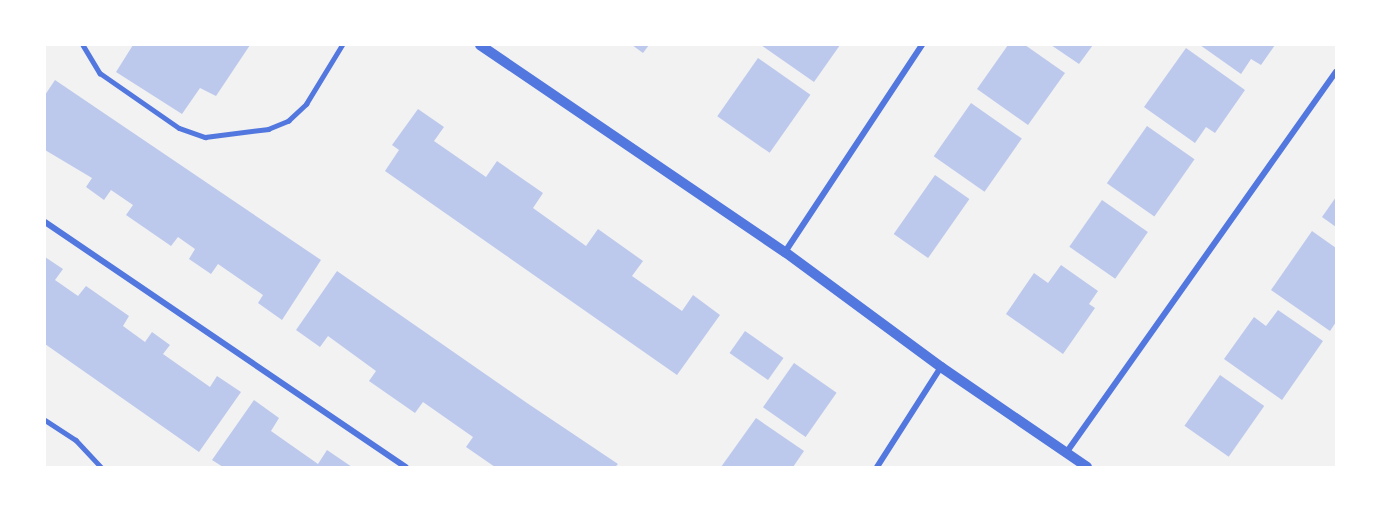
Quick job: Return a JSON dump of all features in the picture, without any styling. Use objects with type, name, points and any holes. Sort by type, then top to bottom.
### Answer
[{"type":"street","points":[[785,252],[922,45]]},
{"type":"street","points":[[488,47],[785,252],[941,367],[1087,467]]},
{"type":"street","points":[[1066,453],[1336,72]]},
{"type":"street","points":[[45,222],[406,467]]},
{"type":"street","points":[[877,467],[941,367]]},
{"type":"lane","points":[[82,45],[100,73],[179,128],[205,137],[268,129],[288,121],[306,104],[342,45]]},
{"type":"lane","points":[[45,420],[76,440],[101,467]]},
{"type":"building","points":[[133,45],[250,45],[216,96],[200,88],[182,114],[116,72]]},
{"type":"building","points":[[632,45],[649,45],[643,53]]},
{"type":"building","points":[[761,45],[840,45],[814,82]]},
{"type":"building","points":[[1008,45],[1025,45],[1065,73],[1028,125],[977,89]]},
{"type":"building","points":[[1051,45],[1093,45],[1079,64]]},
{"type":"building","points":[[1200,45],[1275,45],[1261,65],[1251,59],[1241,74]]},
{"type":"building","points":[[1186,48],[1245,90],[1215,133],[1206,127],[1195,143],[1144,107]]},
{"type":"building","points":[[758,58],[810,95],[770,153],[717,116]]},
{"type":"building","points":[[55,80],[321,260],[282,320],[258,303],[263,295],[218,264],[211,274],[189,259],[195,249],[178,237],[171,246],[126,215],[133,205],[111,190],[104,200],[86,187],[92,178],[45,150],[45,95]]},
{"type":"building","points":[[971,103],[1022,139],[985,192],[934,156]]},
{"type":"building","points":[[418,109],[444,127],[434,141],[486,177],[497,161],[543,193],[533,208],[586,246],[598,229],[643,261],[632,276],[682,311],[693,295],[720,315],[677,375],[385,171],[399,150],[392,145]]},
{"type":"building","points":[[1147,126],[1195,159],[1154,217],[1107,183]]},
{"type":"building","points":[[935,175],[969,199],[928,258],[894,234]]},
{"type":"building","points":[[1336,197],[1336,227],[1322,217]]},
{"type":"building","points":[[1102,200],[1148,232],[1115,279],[1069,247]]},
{"type":"building","points":[[1312,231],[1336,248],[1336,322],[1330,331],[1271,290]]},
{"type":"building","points":[[45,257],[63,269],[55,280],[78,296],[86,286],[129,316],[123,326],[145,342],[152,332],[170,345],[163,354],[210,387],[217,376],[241,392],[199,452],[45,344]]},
{"type":"building","points":[[1061,265],[1098,291],[1089,304],[1095,308],[1063,354],[1006,314],[1034,273],[1048,283]]},
{"type":"building","points":[[337,271],[618,464],[615,467],[495,467],[466,447],[473,437],[423,402],[415,413],[369,381],[376,371],[328,336],[320,347],[296,330]]},
{"type":"building","points":[[1278,310],[1323,341],[1282,400],[1224,359],[1254,317],[1266,326]]},
{"type":"building","points":[[745,331],[784,358],[768,380],[730,353]]},
{"type":"building","points":[[794,363],[837,393],[806,437],[763,407]]},
{"type":"building","points":[[1220,375],[1264,406],[1229,457],[1184,426]]},
{"type":"building","points":[[254,400],[279,418],[271,431],[318,464],[327,450],[352,467],[223,467],[212,460]]},
{"type":"building","points":[[756,418],[804,451],[793,467],[721,467]]}]
